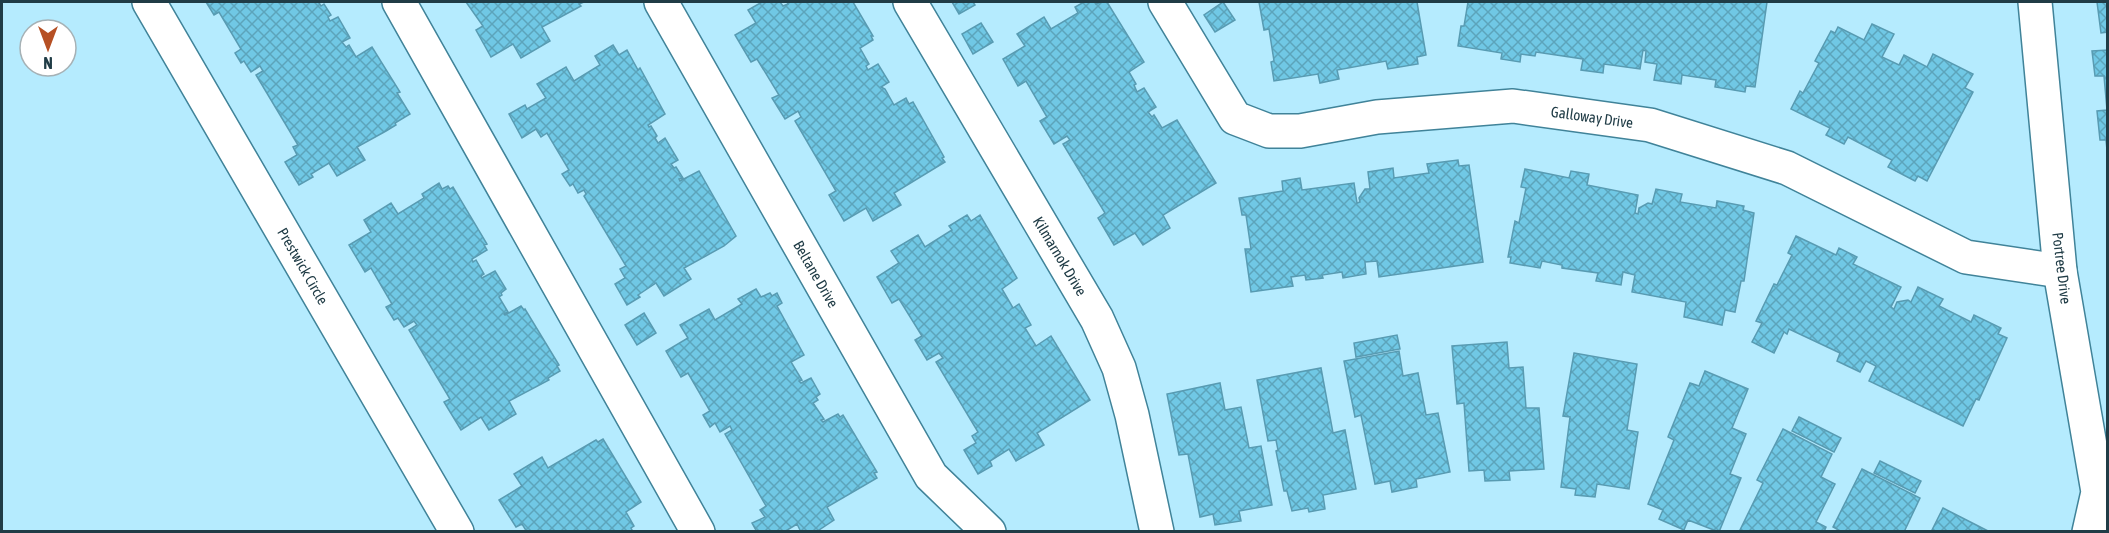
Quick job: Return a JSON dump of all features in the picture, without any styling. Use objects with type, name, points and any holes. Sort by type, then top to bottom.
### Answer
[{"type":"street","name":"Prestwick Circle","points":[[149,2],[457,531]]},
{"type":"street","points":[[399,2],[698,531]]},
{"type":"street","name":"Beltane Drive","points":[[661,2],[931,476],[989,531]]},
{"type":"street","name":"Kilmarnok Drive","points":[[910,2],[1097,319],[1119,368],[1157,531]]},
{"type":"street","name":"Galloway Drive","points":[[1165,2],[1235,118],[1269,131],[1300,131],[1377,117],[1513,106],[1650,124],[1787,168],[1966,257],[2060,271]]},
{"type":"street","name":"Portree Drive","points":[[2035,2],[2060,271],[2103,491],[2088,531]]},
{"type":"building","points":[[206,2],[321,2],[319,3],[321,6],[324,4],[331,15],[328,17],[330,21],[338,17],[350,38],[342,42],[346,47],[349,45],[356,57],[372,47],[400,92],[397,93],[410,114],[395,123],[396,125],[357,147],[365,160],[337,176],[329,163],[311,174],[313,177],[299,185],[285,162],[297,155],[293,147],[298,145],[256,75],[263,71],[260,66],[251,72],[244,61],[241,63],[235,53],[241,49],[219,12],[214,15]]},
{"type":"building","points":[[466,2],[584,2],[579,4],[581,6],[542,27],[550,41],[521,58],[513,44],[491,57],[476,30],[483,26]]},
{"type":"building","points":[[762,2],[780,2],[783,6],[788,4],[787,2],[853,2],[873,36],[871,36],[873,40],[860,48],[869,64],[866,66],[868,70],[878,64],[889,82],[881,87],[885,89],[894,105],[906,98],[909,104],[913,102],[944,157],[942,158],[945,162],[894,193],[901,205],[873,221],[866,208],[844,221],[829,195],[836,191],[795,121],[801,117],[798,111],[785,119],[772,98],[779,95],[757,59],[751,62],[735,35],[756,23],[748,10]]},
{"type":"building","points":[[952,2],[973,2],[975,5],[959,14]]},
{"type":"building","points":[[1084,2],[1095,2],[1096,4],[1107,2],[1144,62],[1129,72],[1136,84],[1134,85],[1137,92],[1144,88],[1156,107],[1148,112],[1152,117],[1154,115],[1162,128],[1177,120],[1216,183],[1163,215],[1170,228],[1143,245],[1135,233],[1114,245],[1098,218],[1105,213],[1063,144],[1070,140],[1067,136],[1054,144],[1040,121],[1047,117],[1026,81],[1018,86],[1003,59],[1025,46],[1017,34],[1044,17],[1051,29],[1078,13],[1075,7]]},
{"type":"building","points":[[1223,2],[1235,20],[1215,32],[1204,15]]},
{"type":"building","points":[[1259,2],[1417,2],[1426,55],[1417,57],[1418,64],[1388,69],[1386,61],[1337,70],[1339,79],[1320,83],[1318,74],[1274,81],[1271,62],[1274,61],[1269,29],[1264,30]]},
{"type":"building","points":[[1468,2],[1767,2],[1755,87],[1746,86],[1745,92],[1715,87],[1716,80],[1682,75],[1681,84],[1654,80],[1657,64],[1645,62],[1646,51],[1643,50],[1640,69],[1604,64],[1603,73],[1581,70],[1583,59],[1536,52],[1535,56],[1521,54],[1520,62],[1501,59],[1502,53],[1458,46]]},
{"type":"building","points":[[2097,2],[2108,2],[2108,32],[2101,33]]},
{"type":"building","points":[[981,23],[993,42],[973,54],[962,34]]},
{"type":"building","points":[[1872,24],[1894,34],[1882,57],[1899,65],[1904,55],[1927,67],[1933,54],[1973,74],[1965,88],[1973,92],[1927,181],[1918,176],[1915,181],[1888,167],[1892,160],[1848,137],[1844,144],[1826,135],[1830,128],[1791,109],[1800,91],[1803,93],[1819,63],[1815,61],[1831,31],[1835,33],[1838,27],[1864,40]]},
{"type":"building","points":[[613,45],[619,55],[627,50],[638,70],[640,68],[665,114],[648,125],[657,136],[655,138],[658,143],[665,138],[678,160],[671,164],[674,168],[676,167],[683,178],[679,179],[680,181],[699,171],[736,236],[724,246],[684,268],[691,279],[664,296],[656,283],[627,305],[615,284],[625,278],[620,269],[626,266],[584,196],[586,194],[584,190],[578,193],[573,184],[570,186],[562,174],[569,170],[547,133],[541,137],[536,129],[522,138],[509,114],[525,105],[527,109],[546,98],[537,84],[566,67],[574,81],[600,65],[595,56]]},
{"type":"building","points":[[2108,50],[2107,150],[2106,140],[2100,140],[2097,111],[2107,110],[2104,76],[2095,76],[2092,51]]},
{"type":"building","points":[[1458,160],[1459,166],[1469,165],[1483,262],[1379,277],[1377,261],[1365,262],[1366,274],[1343,278],[1342,272],[1306,280],[1305,275],[1291,277],[1293,286],[1251,292],[1245,249],[1251,249],[1246,215],[1242,215],[1239,198],[1283,191],[1282,181],[1300,178],[1302,190],[1354,183],[1357,203],[1360,202],[1359,198],[1365,189],[1370,189],[1368,172],[1393,168],[1394,178],[1429,173],[1427,164]]},
{"type":"building","points":[[1525,169],[1569,178],[1571,171],[1589,174],[1587,185],[1638,195],[1635,213],[1638,214],[1639,208],[1648,203],[1652,204],[1656,189],[1682,194],[1680,202],[1716,208],[1717,201],[1744,206],[1743,210],[1754,213],[1744,281],[1741,281],[1735,312],[1725,310],[1722,325],[1684,317],[1686,302],[1632,292],[1635,275],[1623,272],[1621,285],[1596,281],[1598,273],[1562,268],[1562,265],[1542,261],[1540,268],[1510,263],[1511,257],[1508,257],[1515,221],[1519,223],[1526,188],[1521,187]]},
{"type":"building","points":[[439,183],[442,189],[448,186],[450,189],[453,187],[487,244],[484,245],[487,250],[472,259],[473,262],[476,260],[484,274],[482,278],[495,271],[506,289],[499,297],[508,312],[504,314],[521,306],[525,309],[559,365],[557,366],[560,371],[548,378],[549,380],[509,401],[516,414],[489,430],[481,417],[461,430],[444,402],[450,399],[409,330],[417,325],[414,321],[404,327],[398,318],[394,320],[386,307],[392,304],[371,268],[365,272],[349,245],[371,232],[364,220],[391,203],[398,214],[424,198],[422,194]]},
{"type":"building","points":[[967,215],[971,221],[980,215],[1017,278],[1002,289],[1013,308],[1019,304],[1031,325],[1025,328],[1036,346],[1051,336],[1090,400],[1037,433],[1044,445],[1016,461],[1009,449],[990,461],[992,466],[978,474],[964,450],[976,443],[972,436],[978,432],[936,362],[943,358],[939,353],[927,360],[915,340],[922,336],[899,299],[892,303],[877,277],[899,263],[891,251],[918,235],[925,247],[952,230],[949,226]]},
{"type":"building","points":[[1796,236],[1836,255],[1839,248],[1857,257],[1853,264],[1901,287],[1891,307],[1894,309],[1897,302],[1908,300],[1911,302],[1918,287],[1943,299],[1939,306],[1971,322],[1974,315],[2001,328],[1998,334],[2007,338],[1979,400],[1976,399],[1963,426],[1869,381],[1876,366],[1866,361],[1860,372],[1837,361],[1840,353],[1789,329],[1787,334],[1784,332],[1774,353],[1752,342],[1762,323],[1756,321],[1774,284],[1777,285],[1792,255],[1788,253]]},
{"type":"building","points":[[756,289],[761,297],[777,293],[782,303],[777,306],[804,355],[791,362],[802,380],[799,381],[801,383],[811,378],[820,394],[816,397],[818,400],[813,403],[824,419],[821,420],[823,422],[838,414],[840,417],[843,415],[877,472],[874,473],[877,478],[827,507],[834,520],[816,532],[801,532],[797,524],[784,532],[757,532],[752,523],[765,517],[760,510],[766,506],[725,434],[732,430],[730,426],[720,432],[715,423],[710,427],[703,415],[710,411],[688,373],[681,377],[666,351],[688,338],[680,325],[709,309],[715,320],[742,304],[738,299]]},
{"type":"building","points":[[644,313],[656,333],[637,345],[625,325]]},
{"type":"building","points":[[1397,335],[1400,349],[1356,357],[1354,343]]},
{"type":"building","points":[[1507,342],[1509,368],[1523,367],[1526,408],[1539,408],[1544,469],[1509,471],[1510,480],[1485,481],[1484,470],[1469,471],[1464,403],[1457,404],[1452,346]]},
{"type":"building","points":[[1399,351],[1403,376],[1418,373],[1426,415],[1438,413],[1450,472],[1416,479],[1417,487],[1392,492],[1390,481],[1375,484],[1361,415],[1355,417],[1344,361]]},
{"type":"building","points":[[1574,353],[1637,364],[1627,430],[1638,432],[1629,489],[1597,484],[1595,497],[1575,495],[1576,489],[1561,487],[1570,417],[1563,416]]},
{"type":"building","points":[[1321,368],[1333,433],[1345,430],[1356,489],[1323,495],[1325,509],[1309,512],[1308,508],[1292,511],[1287,491],[1284,491],[1276,440],[1268,441],[1257,380]]},
{"type":"building","points":[[1705,371],[1748,389],[1732,428],[1746,434],[1730,474],[1741,478],[1719,532],[1688,520],[1684,530],[1659,519],[1663,510],[1648,504],[1674,440],[1668,437],[1690,383],[1699,386]]},
{"type":"building","points":[[1220,383],[1225,410],[1241,407],[1249,448],[1261,446],[1272,505],[1239,511],[1241,521],[1215,525],[1213,514],[1200,517],[1188,454],[1179,455],[1167,394]]},
{"type":"building","points":[[1799,417],[1841,438],[1834,452],[1792,431]]},
{"type":"building","points":[[1783,429],[1832,454],[1821,477],[1835,484],[1816,522],[1826,527],[1824,532],[1739,532],[1763,483],[1757,480]]},
{"type":"building","points":[[603,439],[641,502],[626,512],[634,526],[631,528],[633,532],[527,532],[522,524],[516,527],[499,500],[522,486],[514,474],[542,457],[548,468],[596,440],[598,442]]},
{"type":"building","points":[[1880,461],[1921,481],[1915,493],[1874,473]]},
{"type":"building","points":[[1862,469],[1920,498],[1904,532],[1842,532],[1833,527]]},
{"type":"building","points":[[1943,508],[1990,532],[1931,532]]}]
